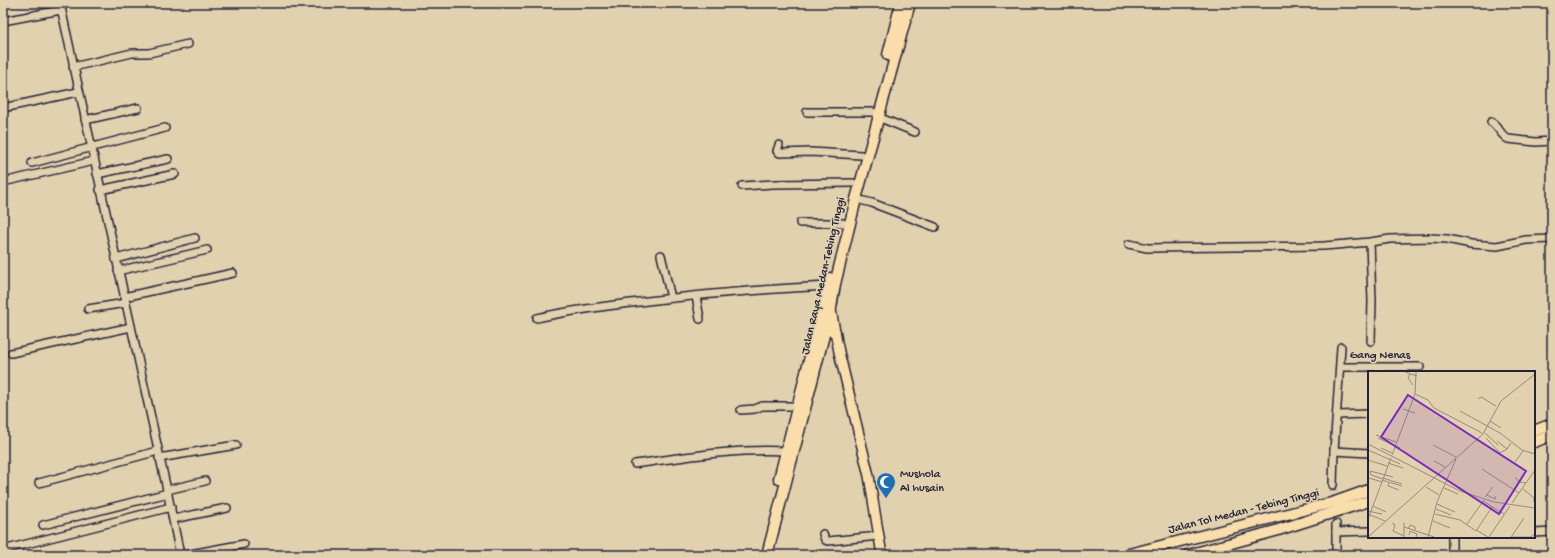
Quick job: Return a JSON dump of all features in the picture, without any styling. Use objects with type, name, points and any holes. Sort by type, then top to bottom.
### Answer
[{"type":"highway","name":"Jalan Raya Medan-Tebing Tinggi","points":[[760,555],[797,406],[835,284],[876,115],[901,3]]},
{"type":"highway","name":"Jalan Raya Medan-Tebing Tinggi","points":[[767,555],[830,331],[827,307],[828,286],[853,184],[861,155],[876,115],[910,3]]},
{"type":"highway","points":[[1535,431],[1552,424]]},
{"type":"highway","points":[[1535,442],[1552,435]]},
{"type":"highway","name":"Jalan Tol Medan - Tebing Tinggi","points":[[1124,555],[1335,502],[1368,490]]},
{"type":"highway","points":[[1188,555],[1275,531],[1368,501]]},
{"type":"main road","points":[[830,331],[868,476],[882,555]]},
{"type":"street","points":[[3,22],[60,7],[168,492],[180,555]]},
{"type":"street","points":[[73,67],[188,44]]},
{"type":"street","points":[[3,108],[78,92]]},
{"type":"street","points":[[85,120],[138,108]]},
{"type":"street","points":[[807,112],[876,115],[915,132]]},
{"type":"street","points":[[1491,122],[1497,126],[1504,137],[1508,139],[1536,142],[1552,141]]},
{"type":"street","points":[[32,163],[166,128]]},
{"type":"street","points":[[779,145],[777,151],[780,153],[811,152],[861,155]]},
{"type":"street","points":[[97,174],[168,159]]},
{"type":"street","points":[[3,182],[94,161]]},
{"type":"street","points":[[100,190],[175,174]]},
{"type":"street","points":[[742,186],[772,184],[853,184]]},
{"type":"street","points":[[856,199],[872,203],[934,227]]},
{"type":"street","points":[[800,223],[843,223]]},
{"type":"street","points":[[116,258],[195,238]]},
{"type":"street","points":[[1129,244],[1147,248],[1324,246],[1390,239],[1430,238],[1497,246],[1526,240],[1552,239]]},
{"type":"street","points":[[1370,242],[1372,301],[1371,341]]},
{"type":"street","points":[[118,271],[207,250]]},
{"type":"street","points":[[661,255],[671,298]]},
{"type":"street","points":[[88,309],[233,273]]},
{"type":"street","points":[[537,318],[586,308],[671,298],[751,290],[828,286]]},
{"type":"street","points":[[696,296],[700,319]]},
{"type":"street","points":[[11,353],[131,327]]},
{"type":"street","points":[[1333,486],[1341,347]]},
{"type":"street","name":"Gang Nenas","points":[[1341,367],[1420,367]]},
{"type":"street","points":[[741,410],[755,409],[762,406],[797,406]]},
{"type":"street","points":[[1337,415],[1368,414]]},
{"type":"street","points":[[39,483],[159,454],[236,445]]},
{"type":"street","points":[[635,464],[738,452],[766,450],[786,451]]},
{"type":"street","points":[[1334,451],[1368,453]]},
{"type":"street","points":[[43,524],[205,481]]},
{"type":"street","points":[[3,550],[170,507]]},
{"type":"street","points":[[173,519],[227,508]]},
{"type":"street","points":[[1336,524],[1336,555]]},
{"type":"street","points":[[1336,532],[1368,531]]},
{"type":"street","points":[[1535,533],[1552,532]]},
{"type":"street","points":[[823,534],[825,540],[828,541],[879,536]]},
{"type":"street","points":[[1452,538],[1452,555]]},
{"type":"street","points":[[185,555],[244,544]]},
{"type":"tunnel","points":[[1333,485],[1336,524]]},
{"type":"place","name":"Mushola Al husain","points":[[886,499]]}]
